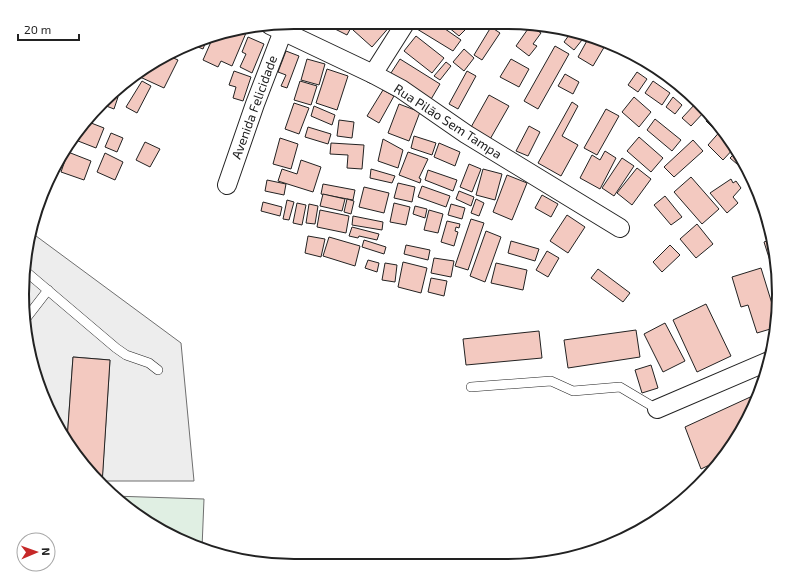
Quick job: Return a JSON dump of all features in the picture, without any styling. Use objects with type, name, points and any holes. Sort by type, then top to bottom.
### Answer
[{"type":"street","points":[[373,74],[402,29]]},
{"type":"street","name":"Avenida Felicidade","points":[[227,184],[255,104],[275,30]]},
{"type":"street","name":"Rua Pilão Sem Tampa","points":[[280,30],[401,89],[466,134],[620,228]]},
{"type":"street","points":[[657,409],[763,364]]},
{"type":"lane","points":[[30,275],[116,348],[126,355],[149,363],[158,370]]},
{"type":"lane","points":[[30,313],[48,290]]},
{"type":"lane","points":[[471,387],[551,381],[573,391],[620,387],[657,409]]},
{"type":"green space","points":[[123,496],[204,499],[202,542],[177,532],[161,523]]},
{"type":"shaded area","points":[[36,236],[181,343],[194,481],[107,481],[102,476],[110,360],[73,357],[68,430],[56,411],[43,379],[31,329],[29,294],[31,259]]},
{"type":"building","points":[[335,29],[350,29],[347,35]]},
{"type":"building","points":[[354,29],[388,29],[372,47],[353,30]]},
{"type":"building","points":[[417,29],[445,29],[461,40],[453,51]]},
{"type":"building","points":[[450,29],[466,29],[459,36]]},
{"type":"building","points":[[490,29],[494,29],[500,33],[482,60],[474,55]]},
{"type":"building","points":[[527,30],[537,31],[541,33],[533,44],[537,46],[529,56],[516,46]]},
{"type":"building","points":[[246,33],[232,66],[221,61],[218,67],[203,60],[211,42]]},
{"type":"building","points":[[416,36],[444,58],[432,73],[404,51]]},
{"type":"building","points":[[568,36],[582,40],[574,50],[564,42]]},
{"type":"building","points":[[248,37],[264,44],[252,73],[240,67],[246,54],[242,52]]},
{"type":"building","points":[[587,41],[604,47],[593,66],[578,57]]},
{"type":"building","points":[[205,45],[203,49],[198,47]]},
{"type":"building","points":[[555,46],[569,54],[538,109],[524,101]]},
{"type":"building","points":[[464,49],[474,58],[464,71],[453,62]]},
{"type":"building","points":[[286,51],[299,56],[287,88],[281,86],[286,75],[278,72]]},
{"type":"building","points":[[173,58],[178,60],[164,88],[142,78]]},
{"type":"building","points":[[307,59],[325,64],[319,85],[301,80]]},
{"type":"building","points":[[400,59],[440,84],[430,101],[389,76]]},
{"type":"building","points":[[511,59],[529,69],[519,87],[500,77]]},
{"type":"building","points":[[446,62],[451,66],[440,80],[434,76]]},
{"type":"building","points":[[327,69],[348,76],[337,110],[316,103]]},
{"type":"building","points":[[234,71],[251,77],[243,101],[233,98],[236,87],[229,85]]},
{"type":"building","points":[[467,71],[476,76],[458,109],[449,104]]},
{"type":"building","points":[[637,72],[647,79],[638,92],[628,85]]},
{"type":"building","points":[[565,74],[579,82],[573,94],[558,86]]},
{"type":"building","points":[[142,81],[151,86],[137,113],[126,107]]},
{"type":"building","points":[[300,81],[317,86],[311,105],[294,100]]},
{"type":"building","points":[[653,81],[670,93],[662,105],[645,93]]},
{"type":"building","points":[[383,90],[394,96],[379,123],[367,116]]},
{"type":"building","points":[[489,95],[509,106],[489,141],[470,129]]},
{"type":"building","points":[[117,97],[118,97],[114,109],[108,106]]},
{"type":"building","points":[[634,97],[651,112],[639,127],[622,112]]},
{"type":"building","points":[[673,97],[682,105],[675,114],[666,107]]},
{"type":"building","points":[[572,102],[578,106],[562,136],[578,145],[561,176],[538,163]]},
{"type":"building","points":[[294,103],[309,108],[299,134],[285,129]]},
{"type":"building","points":[[399,104],[420,112],[409,141],[388,133]]},
{"type":"building","points":[[314,106],[335,115],[332,125],[311,116]]},
{"type":"building","points":[[693,106],[702,115],[691,126],[682,118]]},
{"type":"building","points":[[606,109],[619,116],[597,155],[584,148]]},
{"type":"building","points":[[655,119],[681,140],[672,151],[647,130]]},
{"type":"building","points":[[339,120],[354,122],[352,138],[337,136]]},
{"type":"building","points":[[92,123],[104,128],[96,148],[78,141]]},
{"type":"building","points":[[529,126],[540,132],[528,156],[516,151]]},
{"type":"building","points":[[308,127],[331,134],[328,144],[305,137]]},
{"type":"building","points":[[111,133],[123,138],[117,152],[105,147]]},
{"type":"building","points":[[718,134],[730,152],[723,160],[708,145]]},
{"type":"building","points":[[414,136],[436,143],[432,155],[411,148]]},
{"type":"building","points":[[639,137],[663,158],[651,172],[627,151]]},
{"type":"building","points":[[280,138],[298,144],[291,169],[273,164]]},
{"type":"building","points":[[383,139],[403,150],[398,168],[378,161]]},
{"type":"building","points":[[693,140],[703,151],[674,177],[664,167]]},
{"type":"building","points":[[145,142],[160,149],[150,167],[136,160]]},
{"type":"building","points":[[331,143],[364,145],[362,169],[347,168],[348,155],[330,154]]},
{"type":"building","points":[[439,143],[460,152],[455,166],[434,157]]},
{"type":"building","points":[[605,151],[616,158],[600,189],[580,178],[592,155],[600,160]]},
{"type":"building","points":[[408,152],[428,159],[419,178],[421,179],[420,183],[399,175]]},
{"type":"building","points":[[70,153],[91,161],[84,180],[61,172],[65,162]]},
{"type":"building","points":[[105,153],[123,162],[115,180],[97,172]]},
{"type":"building","points":[[732,156],[737,164],[730,158]]},
{"type":"building","points":[[622,158],[634,166],[614,196],[602,188]]},
{"type":"building","points":[[301,160],[321,167],[313,192],[278,181],[282,169],[297,174]]},
{"type":"building","points":[[469,164],[481,169],[472,192],[460,187]]},
{"type":"building","points":[[637,168],[651,179],[632,205],[617,193]]},
{"type":"building","points":[[371,169],[395,176],[392,183],[370,178]]},
{"type":"building","points":[[483,169],[502,174],[495,200],[476,195]]},
{"type":"building","points":[[428,170],[457,180],[453,191],[425,180]]},
{"type":"building","points":[[507,175],[527,183],[512,220],[493,212]]},
{"type":"building","points":[[691,177],[719,209],[702,224],[674,192]]},
{"type":"building","points":[[731,179],[733,183],[736,181],[741,188],[733,197],[738,203],[727,213],[710,193]]},
{"type":"building","points":[[267,180],[286,184],[284,195],[265,191]]},
{"type":"building","points":[[398,183],[415,187],[412,202],[394,198]]},
{"type":"building","points":[[323,184],[355,190],[353,200],[321,194]]},
{"type":"building","points":[[422,186],[450,196],[446,207],[418,197]]},
{"type":"building","points":[[364,187],[389,193],[384,213],[359,207]]},
{"type":"building","points":[[459,191],[474,197],[471,206],[456,199]]},
{"type":"building","points":[[323,194],[345,199],[342,211],[320,206]]},
{"type":"building","points":[[542,195],[558,204],[551,217],[535,208]]},
{"type":"building","points":[[665,196],[682,217],[671,225],[654,205]]},
{"type":"building","points":[[347,199],[354,201],[351,214],[344,212]]},
{"type":"building","points":[[476,199],[484,203],[479,216],[471,213]]},
{"type":"building","points":[[287,200],[294,202],[289,220],[283,219]]},
{"type":"building","points":[[263,202],[282,207],[280,216],[261,211]]},
{"type":"building","points":[[297,203],[306,205],[302,225],[293,223]]},
{"type":"building","points":[[394,203],[410,207],[406,225],[390,222]]},
{"type":"building","points":[[309,204],[318,206],[315,224],[306,223]]},
{"type":"building","points":[[451,204],[465,208],[462,219],[448,215]]},
{"type":"building","points":[[415,206],[427,209],[425,218],[413,214]]},
{"type":"building","points":[[320,210],[349,216],[346,233],[317,227]]},
{"type":"building","points":[[429,210],[443,214],[438,233],[424,230]]},
{"type":"building","points":[[567,215],[585,227],[568,253],[550,241]]},
{"type":"building","points":[[353,216],[383,222],[382,230],[352,225]]},
{"type":"building","points":[[471,219],[484,223],[468,270],[455,266]]},
{"type":"building","points":[[447,221],[460,224],[459,228],[456,227],[455,231],[458,232],[454,246],[441,242]]},
{"type":"building","points":[[697,224],[713,244],[696,258],[680,239]]},
{"type":"building","points":[[352,227],[379,234],[377,240],[359,236],[358,238],[349,236]]},
{"type":"building","points":[[486,231],[501,237],[485,282],[470,276]]},
{"type":"building","points":[[308,236],[325,239],[321,257],[305,253]]},
{"type":"building","points":[[329,237],[360,246],[355,266],[323,256]]},
{"type":"building","points":[[364,240],[386,247],[384,254],[362,247]]},
{"type":"building","points":[[511,241],[539,249],[535,261],[508,253]]},
{"type":"building","points":[[767,241],[770,261],[764,242]]},
{"type":"building","points":[[406,245],[430,250],[428,260],[404,254]]},
{"type":"building","points":[[670,245],[680,255],[662,272],[653,262]]},
{"type":"building","points":[[547,251],[559,258],[548,277],[536,270]]},
{"type":"building","points":[[434,258],[454,261],[451,277],[431,273]]},
{"type":"building","points":[[368,260],[379,263],[377,272],[365,268]]},
{"type":"building","points":[[403,262],[427,268],[421,293],[398,287]]},
{"type":"building","points":[[385,263],[397,265],[395,282],[382,280]]},
{"type":"building","points":[[496,263],[527,270],[523,290],[491,283]]},
{"type":"building","points":[[761,268],[772,302],[770,329],[757,333],[748,305],[741,307],[732,277]]},
{"type":"building","points":[[598,269],[630,293],[623,302],[591,278]]},
{"type":"building","points":[[431,278],[447,281],[444,296],[428,292]]},
{"type":"building","points":[[706,304],[731,356],[697,372],[673,320]]},
{"type":"building","points":[[665,323],[685,361],[663,372],[644,334]]},
{"type":"building","points":[[636,330],[640,357],[568,368],[564,340]]},
{"type":"building","points":[[539,331],[542,358],[466,365],[463,339]]},
{"type":"building","points":[[73,357],[110,360],[103,477],[84,455],[68,430]]},
{"type":"building","points":[[651,365],[658,388],[642,393],[635,370]]},
{"type":"building","points":[[751,397],[745,411],[727,441],[709,465],[701,469],[685,427]]}]
